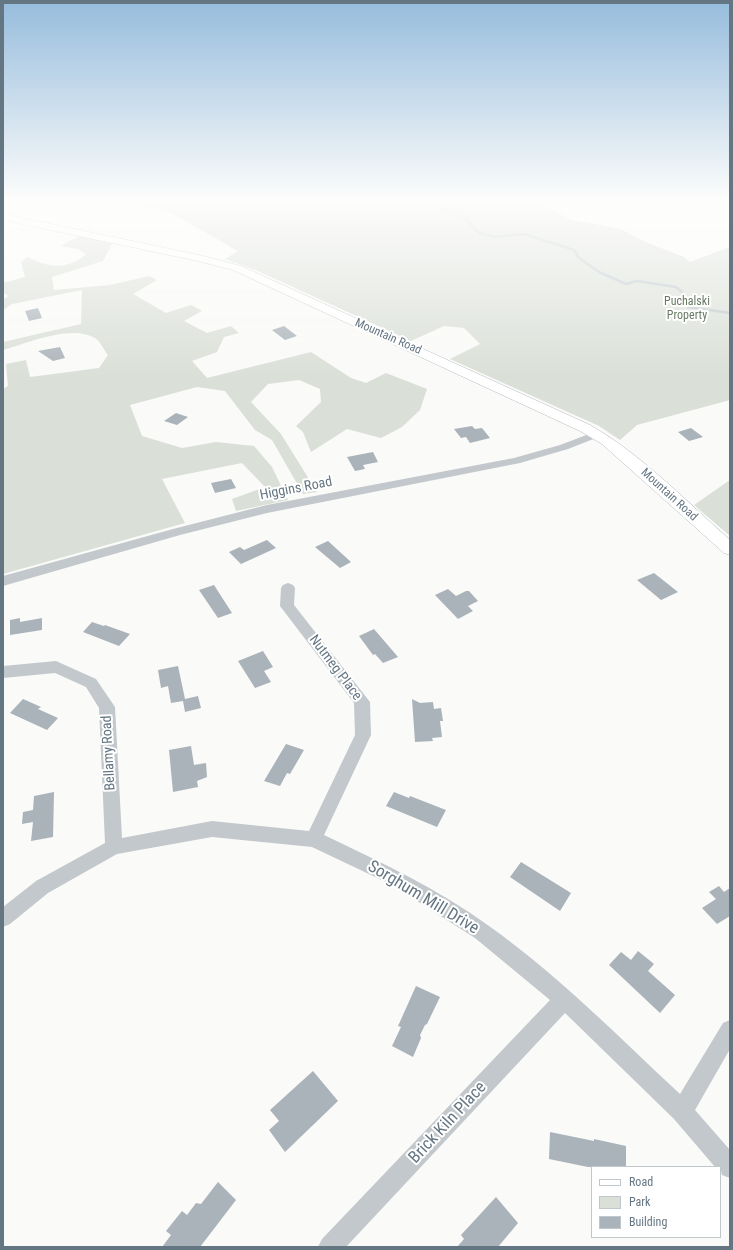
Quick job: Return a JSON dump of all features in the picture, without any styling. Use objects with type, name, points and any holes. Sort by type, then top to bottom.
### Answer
[{"type":"main road","name":"Mountain Road","points":[[207,260],[242,270],[551,410],[597,434],[630,460],[730,550]]},
{"type":"street","name":"Higgins Road","points":[[3,581],[177,532],[267,509],[516,461],[564,447],[597,434]]},
{"type":"street","name":"Nutmeg Place","points":[[288,588],[287,606],[362,702],[363,735],[314,839]]},
{"type":"street","name":"Bellamy Road","points":[[3,672],[56,667],[91,683],[107,707],[114,847]]},
{"type":"street","name":"Sorghum Mill Drive","points":[[3,918],[42,887],[114,847],[212,829],[314,839],[398,880],[475,928],[565,999],[682,1111],[730,1167]]},
{"type":"street","name":"Brick Kiln Place","points":[[330,1247],[565,999]]},
{"type":"street","points":[[682,1111],[730,1030]]},
{"type":"green space","points":[[23,260],[34,260],[58,266],[73,263],[78,260],[103,260],[52,277],[54,290],[110,285],[149,276],[157,280],[133,294],[166,313],[191,305],[202,311],[184,321],[207,333],[231,326],[239,333],[224,337],[217,352],[192,361],[207,378],[311,352],[351,378],[366,383],[386,373],[427,389],[420,410],[402,427],[381,438],[347,429],[311,452],[303,432],[296,426],[321,402],[320,389],[299,380],[268,384],[251,402],[281,434],[317,492],[303,494],[272,440],[255,430],[225,391],[197,387],[130,405],[142,436],[182,448],[216,442],[254,446],[272,467],[288,500],[236,511],[232,499],[265,487],[242,463],[162,479],[185,523],[3,574],[3,389],[8,386],[6,364],[26,360],[30,377],[99,368],[108,355],[97,339],[85,334],[74,333],[49,336],[3,350],[3,342],[81,324],[82,290],[12,304],[3,310],[3,300],[8,296],[3,292],[3,283],[25,277],[21,262]]},
{"type":"green space","name":"Puchalski Property","points":[[229,260],[688,260],[690,262],[694,260],[730,260],[730,400],[637,425],[620,440],[599,426],[450,359],[480,344],[464,328],[444,326],[411,341],[258,271]]},
{"type":"green space","points":[[730,480],[730,536],[694,505]]},
{"type":"building","points":[[38,308],[42,318],[29,321],[25,311]]},
{"type":"building","points":[[284,326],[297,336],[285,340],[272,330]]},
{"type":"building","points":[[60,347],[65,358],[53,361],[38,351]]},
{"type":"building","points":[[176,413],[188,417],[177,425],[164,421]]},
{"type":"building","points":[[472,426],[475,429],[482,428],[490,438],[470,443],[466,437],[461,438],[454,429]]},
{"type":"building","points":[[691,428],[703,437],[689,441],[678,432]]},
{"type":"building","points":[[373,452],[378,462],[363,465],[365,469],[355,471],[347,457]]},
{"type":"building","points":[[231,479],[236,488],[215,493],[211,483]]},
{"type":"building","points":[[267,540],[276,548],[241,564],[229,552],[240,547],[244,550]]},
{"type":"building","points":[[328,541],[351,562],[340,568],[315,547]]},
{"type":"building","points":[[654,573],[678,592],[661,600],[637,580]]},
{"type":"building","points":[[214,585],[232,613],[218,618],[199,590]]},
{"type":"building","points":[[448,589],[456,596],[469,591],[478,601],[468,606],[473,611],[458,619],[435,595]]},
{"type":"building","points":[[20,618],[20,622],[42,618],[42,630],[10,635],[10,620]]},
{"type":"building","points":[[92,622],[130,634],[119,646],[83,632]]},
{"type":"building","points":[[374,629],[398,657],[383,663],[375,654],[373,655],[359,636]]},
{"type":"building","points":[[263,651],[273,667],[264,671],[271,682],[255,688],[238,661]]},
{"type":"building","points":[[178,666],[185,699],[198,696],[201,708],[185,712],[183,701],[171,703],[168,686],[161,688],[158,670]]},
{"type":"building","points":[[23,699],[41,707],[38,709],[58,718],[47,730],[10,713]]},
{"type":"building","points":[[412,699],[420,703],[433,702],[434,709],[441,708],[443,721],[440,721],[442,737],[432,738],[433,741],[415,742]]},
{"type":"building","points":[[286,744],[304,750],[290,774],[287,773],[280,786],[264,781]]},
{"type":"building","points":[[191,746],[194,765],[206,763],[207,777],[197,781],[198,787],[173,792],[169,750]]},
{"type":"building","points":[[54,792],[53,837],[31,841],[33,822],[22,824],[23,812],[33,810],[34,796]]},
{"type":"building","points":[[394,792],[409,798],[410,796],[446,810],[437,827],[386,806]]},
{"type":"building","points":[[521,862],[571,893],[560,911],[510,877]]},
{"type":"building","points":[[719,886],[724,892],[730,888],[730,916],[717,924],[702,908],[716,899],[709,892]]},
{"type":"building","points":[[638,951],[654,964],[648,971],[675,995],[660,1013],[609,965],[621,952],[631,960]]},
{"type":"building","points":[[416,986],[440,997],[420,1035],[421,1038],[413,1057],[392,1046],[401,1027],[398,1026]]},
{"type":"building","points":[[313,1071],[338,1101],[285,1152],[269,1130],[279,1121],[270,1110]]},
{"type":"building","points":[[550,1132],[626,1146],[626,1166],[588,1167],[549,1159]]},
{"type":"building","points":[[218,1182],[236,1200],[200,1247],[162,1247],[171,1235],[166,1231],[182,1211],[187,1215],[196,1203],[201,1204]]},
{"type":"building","points":[[496,1197],[518,1223],[498,1247],[457,1247],[464,1239],[461,1235]]},
{"type":"waterway","points":[[582,260],[599,272],[626,284],[637,281],[676,287],[682,292],[688,307],[730,313]]}]
